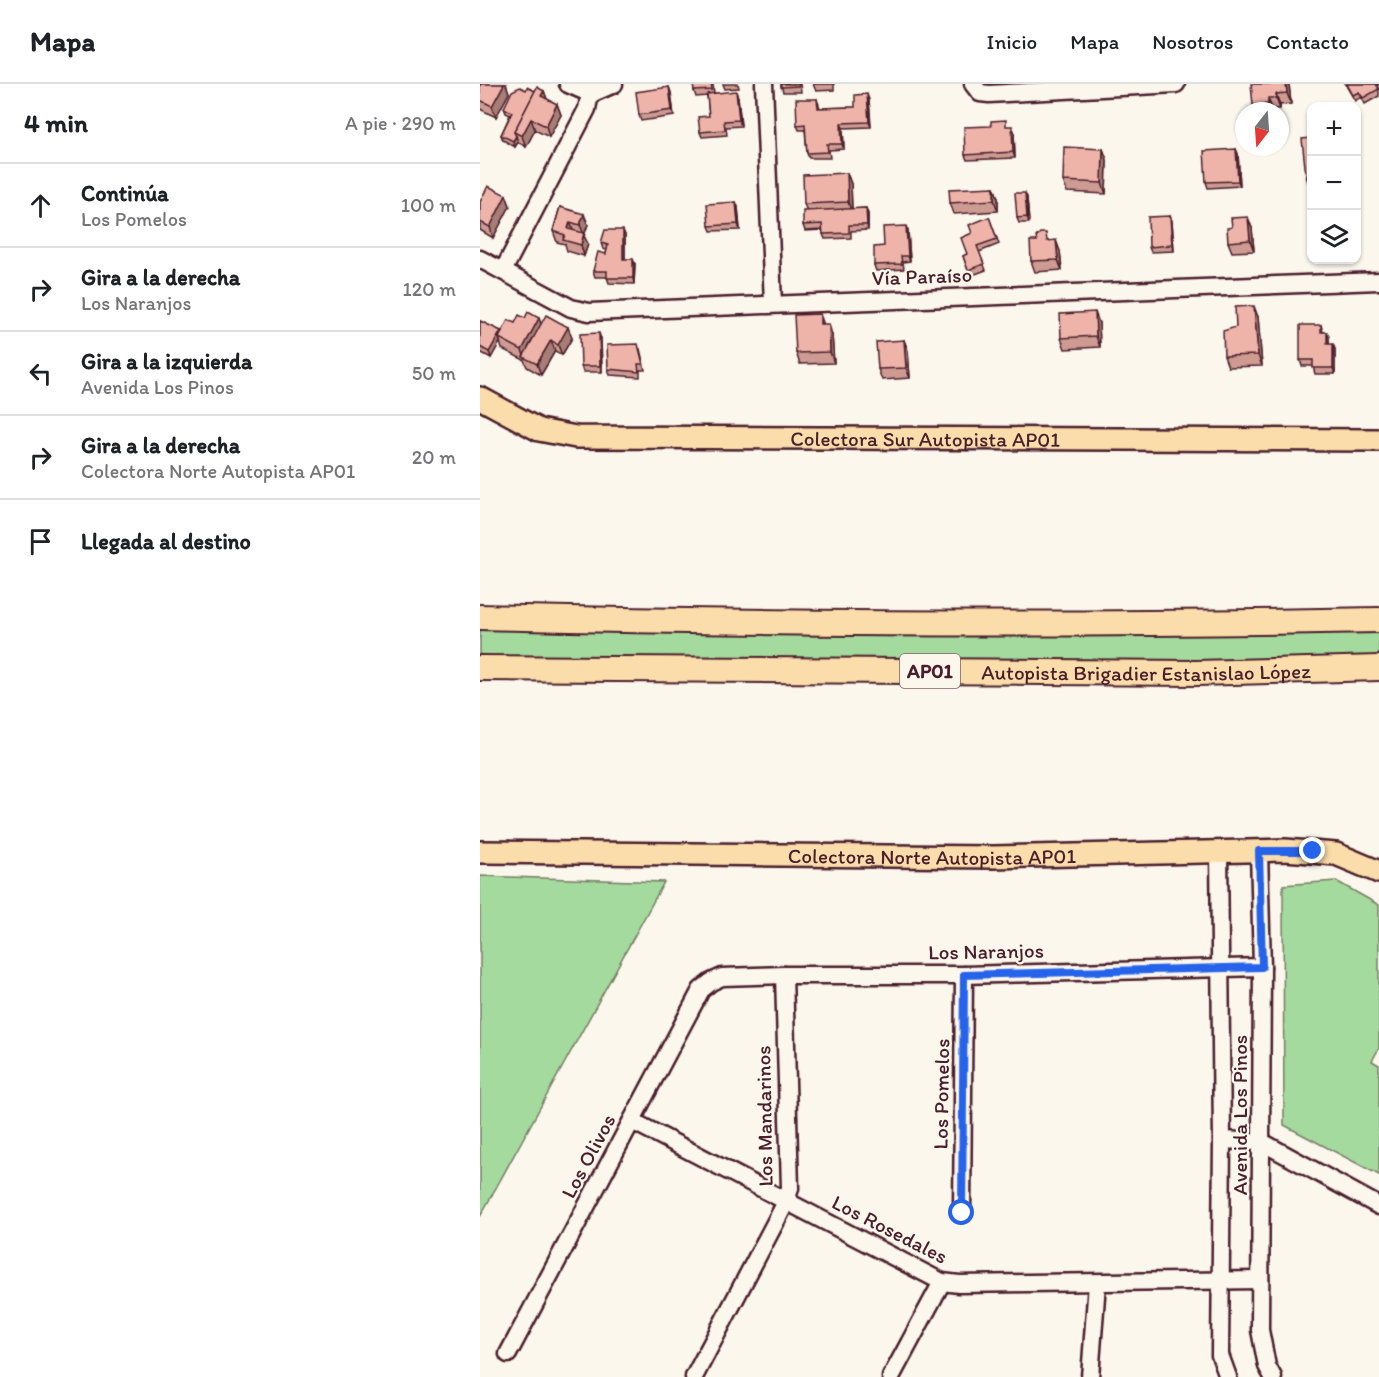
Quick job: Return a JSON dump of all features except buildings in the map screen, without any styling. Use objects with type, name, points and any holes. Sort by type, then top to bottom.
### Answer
[{"type":"highway","name":"AP01","points":[[480,618],[1195,624],[1379,620]]},
{"type":"highway","name":"Autopista Brigadier Estanislao López","points":[[480,668],[1197,674],[1379,668]]},
{"type":"main road","name":"Colectora Sur Autopista AP01","points":[[480,398],[539,430],[576,437],[1379,440]]},
{"type":"main road","name":"Colectora Norte Autopista AP01","points":[[480,852],[993,857],[1313,851],[1336,854],[1379,872]]},
{"type":"street","points":[[568,84],[591,89],[614,84]]},
{"type":"street","points":[[764,84],[773,304]]},
{"type":"street","points":[[973,84],[980,93],[989,94],[1176,84]]},
{"type":"street","points":[[503,271],[587,109],[591,89]]},
{"type":"street","name":"Vía Paraíso","points":[[480,259],[571,308],[589,312],[1379,281]]},
{"type":"street","name":"Avenida Los Pinos","points":[[1219,851],[1222,1140],[1220,1355],[1228,1377]]},
{"type":"street","name":"Avenida Los Pinos","points":[[1259,851],[1262,967],[1260,1280],[1262,1347],[1266,1366],[1273,1377]]},
{"type":"street","name":"Los Naranjos","points":[[711,981],[722,978],[783,975],[964,975],[1262,967]]},
{"type":"street","name":"Los Mandarinos","points":[[694,1377],[786,1202],[790,1172],[783,975]]},
{"type":"street","name":"Los Pomelos","points":[[962,1213],[964,975]]},
{"type":"street","name":"Los Olivos","points":[[508,1354],[701,990],[711,981]]},
{"type":"street","name":"Los Rosedales","points":[[632,1121],[942,1282],[960,1284],[1260,1280]]},
{"type":"street","points":[[1222,1140],[1262,1142],[1379,1206]]},
{"type":"street","points":[[891,1377],[942,1282]]},
{"type":"street","points":[[1090,1377],[1097,1283]]},
{"type":"green space","points":[[480,617],[1379,620],[1379,668],[480,668]]},
{"type":"green space","points":[[480,876],[664,882],[480,1217]]},
{"type":"green space","points":[[1336,881],[1379,905],[1379,1048],[1372,1061],[1379,1065],[1379,1175],[1284,1125],[1283,885]]},
{"type":"route","points":[[962,1213],[964,975],[1262,967],[1259,851],[1313,851]]}]
